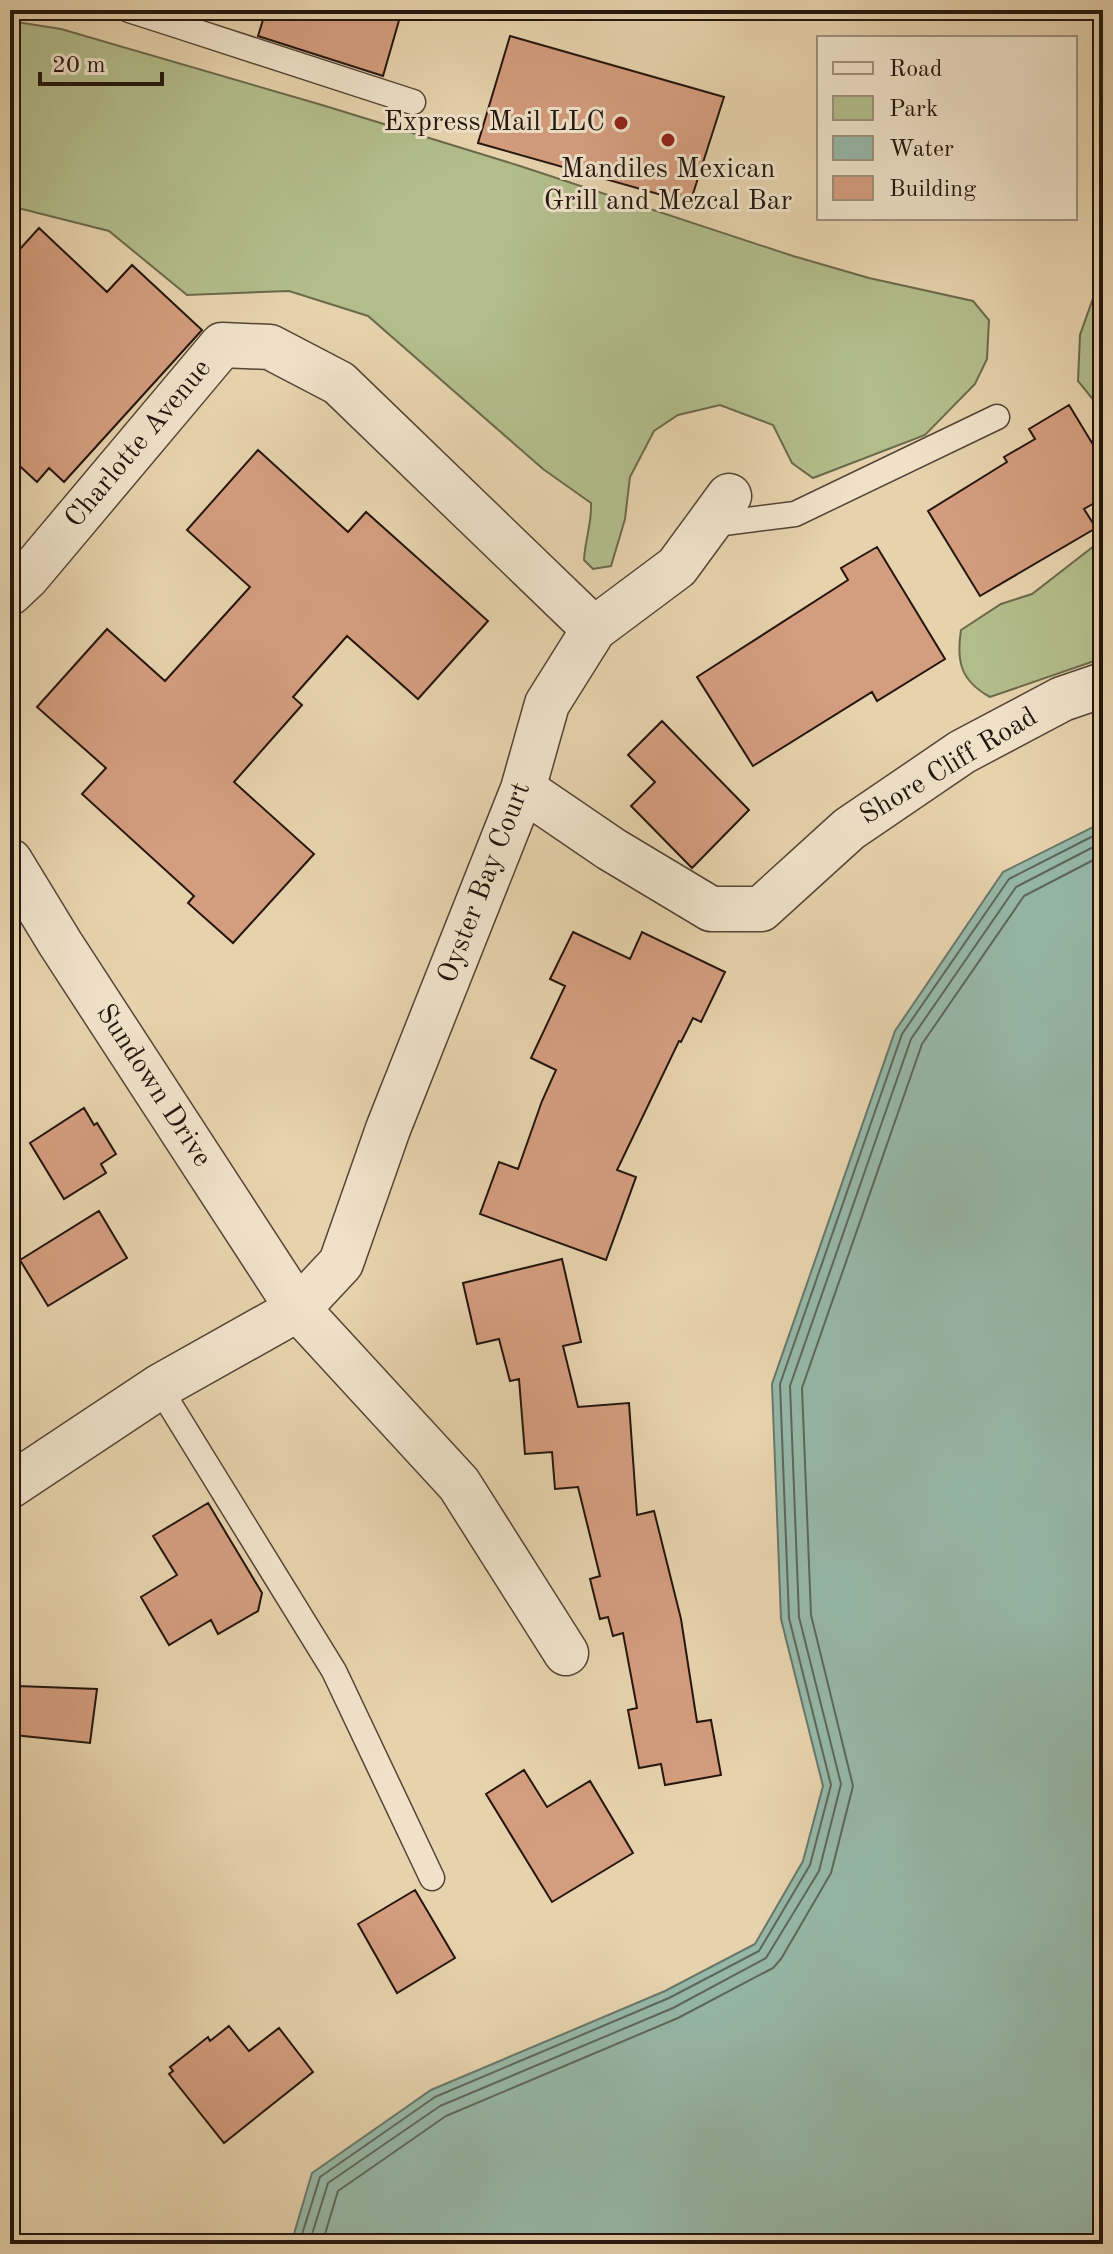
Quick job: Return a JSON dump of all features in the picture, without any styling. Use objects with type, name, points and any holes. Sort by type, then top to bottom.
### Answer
[{"type":"street","name":"Charlotte Avenue","points":[[10,593],[27,577],[222,345],[270,347],[339,383],[594,629]]},
{"type":"street","name":"Oyster Bay Court","points":[[298,1309],[341,1263],[388,1129],[523,789],[547,704],[594,629],[677,567],[718,510]]},
{"type":"street","name":"Shore Cliff Road","points":[[523,789],[611,849],[711,909],[761,909],[849,829],[962,752],[1062,699],[1103,685]]},
{"type":"street","name":"Sundown Drive","points":[[10,861],[298,1309],[459,1484],[566,1653]]},
{"type":"street","points":[[10,1486],[159,1387],[298,1309]]},
{"type":"lane","points":[[129,10],[184,18],[413,102]]},
{"type":"lane","points":[[718,510],[795,514],[997,417]]},
{"type":"lane","points":[[159,1387],[334,1671],[432,1878]]},
{"type":"green space","points":[[10,21],[61,29],[322,105],[793,256],[869,278],[973,301],[989,320],[987,359],[975,384],[925,435],[813,478],[792,463],[773,425],[720,405],[678,415],[654,431],[630,477],[625,519],[611,566],[593,569],[584,560],[591,503],[543,469],[368,316],[289,291],[187,295],[109,231],[10,206]]},
{"type":"green space","points":[[1103,270],[1103,412],[1078,381],[1080,335]]},
{"type":"green space","points":[[1103,539],[1103,658],[990,697],[980,691],[967,677],[960,661],[961,630],[1001,604],[1032,594]]},
{"type":"water","points":[[1103,822],[1103,2244],[291,2244],[312,2173],[431,2090],[665,1991],[755,1944],[803,1861],[823,1786],[781,1619],[772,1384],[895,1031],[1003,872]]},
{"type":"building","points":[[266,10],[402,10],[383,76],[258,36]]},
{"type":"building","points":[[510,36],[724,97],[690,203],[478,143]]},
{"type":"building","points":[[39,228],[107,292],[132,265],[202,330],[64,482],[49,468],[37,482],[10,457],[10,260]]},
{"type":"building","points":[[1069,405],[1103,461],[1103,498],[1084,509],[1096,528],[980,596],[928,511],[1007,462],[1004,457],[1035,439],[1029,429]]},
{"type":"building","points":[[258,450],[348,532],[366,512],[488,621],[418,699],[347,636],[293,697],[302,705],[234,782],[314,854],[233,943],[188,903],[194,896],[82,794],[106,768],[37,707],[107,629],[165,681],[250,587],[187,530]]},
{"type":"building","points":[[877,547],[945,659],[877,701],[872,692],[753,766],[697,677],[848,580],[841,568]]},
{"type":"building","points":[[662,721],[749,810],[692,868],[631,806],[655,782],[628,755]]},
{"type":"building","points":[[573,932],[630,959],[642,932],[725,972],[701,1022],[693,1018],[679,1041],[617,1170],[636,1177],[606,1260],[480,1214],[499,1162],[518,1169],[556,1070],[531,1058],[565,986],[550,979]]},
{"type":"building","points":[[84,1108],[116,1154],[101,1164],[106,1173],[64,1199],[30,1143]]},
{"type":"building","points":[[99,1211],[127,1258],[48,1306],[20,1260]]},
{"type":"building","points":[[562,1259],[581,1342],[563,1346],[578,1407],[629,1403],[637,1515],[654,1511],[681,1619],[697,1722],[711,1720],[721,1775],[665,1785],[661,1764],[639,1768],[628,1710],[637,1708],[623,1633],[613,1636],[608,1617],[600,1619],[590,1579],[600,1576],[578,1487],[555,1489],[552,1452],[525,1454],[519,1379],[510,1381],[499,1339],[477,1344],[463,1283]]},
{"type":"building","points":[[208,1503],[262,1593],[258,1611],[218,1634],[211,1620],[169,1645],[141,1597],[177,1575],[153,1536]]},
{"type":"building","points":[[17,1686],[97,1689],[90,1743],[14,1735]]},
{"type":"building","points":[[524,1770],[547,1807],[590,1781],[633,1853],[552,1902],[486,1794]]},
{"type":"building","points":[[415,1890],[455,1958],[397,1993],[358,1924]]},
{"type":"building","points":[[229,2026],[249,2051],[279,2028],[313,2072],[224,2143],[169,2074],[173,2071],[170,2067],[208,2037],[210,2041]]},
{"type":"place","name":"Express Mail LLC","points":[[621,123]]},
{"type":"place","name":"Mandiles Mexican Grill and Mezcal Bar","points":[[668,140]]}]
